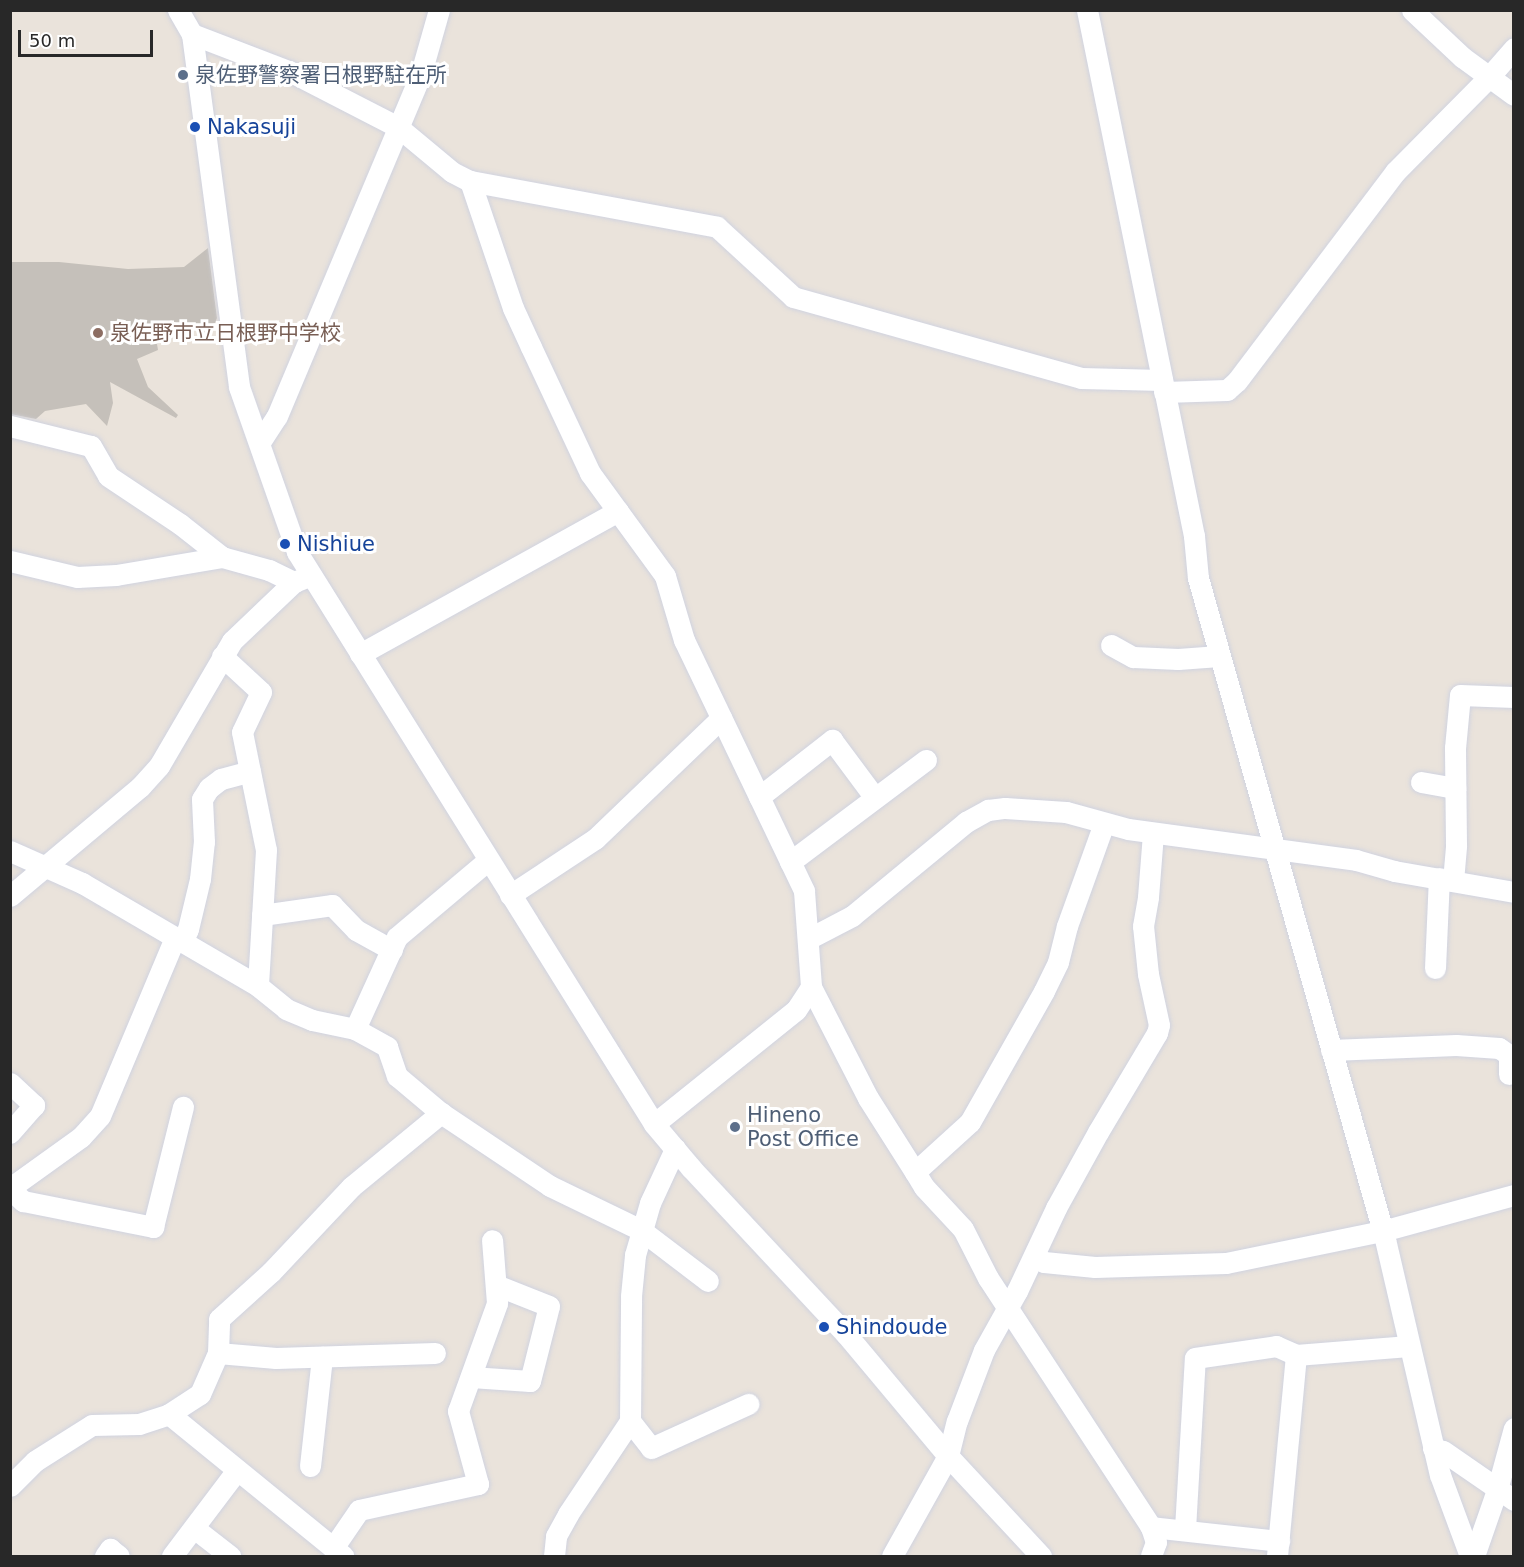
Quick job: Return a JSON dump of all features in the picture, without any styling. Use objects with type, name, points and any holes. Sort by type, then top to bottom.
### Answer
[{"type":"street","points":[[178,10],[192,34],[206,121],[222,270],[239,387],[260,441],[302,579],[360,654],[654,1124],[846,1334],[948,1456],[1041,1557]]},
{"type":"street","points":[[260,441],[277,416],[421,73],[439,10]]},
{"type":"street","points":[[1087,10],[1194,536],[1198,578],[1382,1231],[1432,1448],[1472,1557]]},
{"type":"street","points":[[1412,10],[1462,57],[1514,95]]},
{"type":"street","points":[[192,34],[291,72],[398,128],[452,172],[470,181],[717,227],[793,297],[828,309],[1081,378],[1227,390],[1237,381],[1395,172],[1489,77],[1514,48]]},
{"type":"street","points":[[470,181],[513,308],[590,473],[665,576],[684,640],[804,891],[811,987],[868,1098],[924,1187],[963,1229],[988,1278],[1151,1527],[1156,1542],[1151,1557]]},
{"type":"street","points":[[10,426],[91,446],[108,476],[180,524],[222,557],[302,579]]},
{"type":"street","points":[[360,654],[618,511]]},
{"type":"street","points":[[10,561],[77,577],[116,575],[222,557]]},
{"type":"street","points":[[10,896],[140,787],[159,766],[232,641],[302,579]]},
{"type":"street","points":[[1111,645],[1133,657],[1178,659],[1219,656]]},
{"type":"street","points":[[222,656],[261,692],[242,732],[266,850],[258,986]]},
{"type":"street","points":[[1435,968],[1446,880],[1456,844],[1455,788],[1460,694],[1514,697]]},
{"type":"street","points":[[510,895],[595,839],[721,718]]},
{"type":"street","points":[[759,797],[832,740],[875,798]]},
{"type":"street","points":[[790,862],[926,760]]},
{"type":"street","points":[[183,1107],[153,1227],[23,1201],[10,1188],[81,1137],[100,1116],[179,940],[188,929],[200,879],[204,842],[202,799],[209,788],[221,779],[250,771]]},
{"type":"street","points":[[1420,782],[1455,788]]},
{"type":"street","points":[[808,939],[852,916],[966,822],[988,810],[1040,809],[1152,833],[1356,860],[1394,871],[1514,892]]},
{"type":"street","points":[[915,1172],[970,1122],[1044,991],[1058,962],[1066,926],[1104,823]]},
{"type":"street","points":[[892,1557],[948,1456],[957,1421],[984,1350],[1098,1132],[1157,1033],[1159,1025],[1148,974],[1143,926],[1148,897],[1152,833]]},
{"type":"street","points":[[10,851],[43,868],[82,883],[258,986],[286,1009],[312,1020],[355,1029],[387,1047],[398,1076],[441,1113],[550,1186],[641,1230],[708,1281]]},
{"type":"street","points":[[355,1029],[397,937],[489,860]]},
{"type":"street","points":[[262,915],[332,905],[356,930],[392,950]]},
{"type":"street","points":[[654,1124],[796,1010],[811,987]]},
{"type":"street","points":[[1330,1050],[1456,1045],[1499,1048],[1509,1055],[1509,1074]]},
{"type":"street","points":[[10,1083],[34,1105],[10,1133]]},
{"type":"street","points":[[10,1486],[35,1461],[92,1425],[139,1424],[169,1414],[200,1394],[218,1353],[219,1319],[271,1272],[351,1187],[441,1113]]},
{"type":"street","points":[[554,1557],[556,1536],[568,1514],[630,1421],[630,1296],[635,1255],[641,1230],[675,1149]]},
{"type":"street","points":[[1034,1257],[1044,1262],[1095,1267],[1226,1263],[1382,1231],[1514,1195]]},
{"type":"street","points":[[169,1414],[338,1552],[359,1510],[478,1484],[459,1411],[497,1303],[492,1240]]},
{"type":"street","points":[[471,1377],[530,1381],[549,1306],[496,1285]]},
{"type":"street","points":[[1185,1529],[1195,1358],[1276,1346],[1296,1355],[1409,1346]]},
{"type":"street","points":[[218,1353],[276,1358],[435,1353]]},
{"type":"street","points":[[1151,1527],[1185,1529],[1278,1549],[1296,1355]]},
{"type":"street","points":[[310,1466],[320,1396],[322,1356]]},
{"type":"street","points":[[630,1421],[651,1448],[748,1404]]},
{"type":"street","points":[[1472,1557],[1505,1495],[1514,1428]]},
{"type":"street","points":[[1432,1448],[1443,1451],[1505,1495]]},
{"type":"street","points":[[172,1557],[237,1470]]},
{"type":"street","points":[[194,1528],[230,1557]]},
{"type":"street","points":[[105,1557],[110,1550],[119,1557]]},
{"type":"building","name":"泉佐野市立日根野中学校","points":[[208,248],[217,318],[215,323],[157,344],[158,350],[137,359],[148,387],[178,415],[176,418],[110,382],[113,403],[107,426],[86,404],[45,411],[36,419],[10,414],[10,262],[59,262],[128,269],[184,267]]},
{"type":"place","name":"泉佐野警察署日根野駐在所","points":[[183,75]]},
{"type":"place","name":"Nakasuji","points":[[195,127]]},
{"type":"place","name":"泉佐野市立日根野中学校","points":[[98,333]]},
{"type":"place","name":"Nishiue","points":[[285,544]]},
{"type":"place","name":"Hineno Post Office","points":[[735,1127]]},
{"type":"place","name":"Shindoude","points":[[824,1327]]}]
